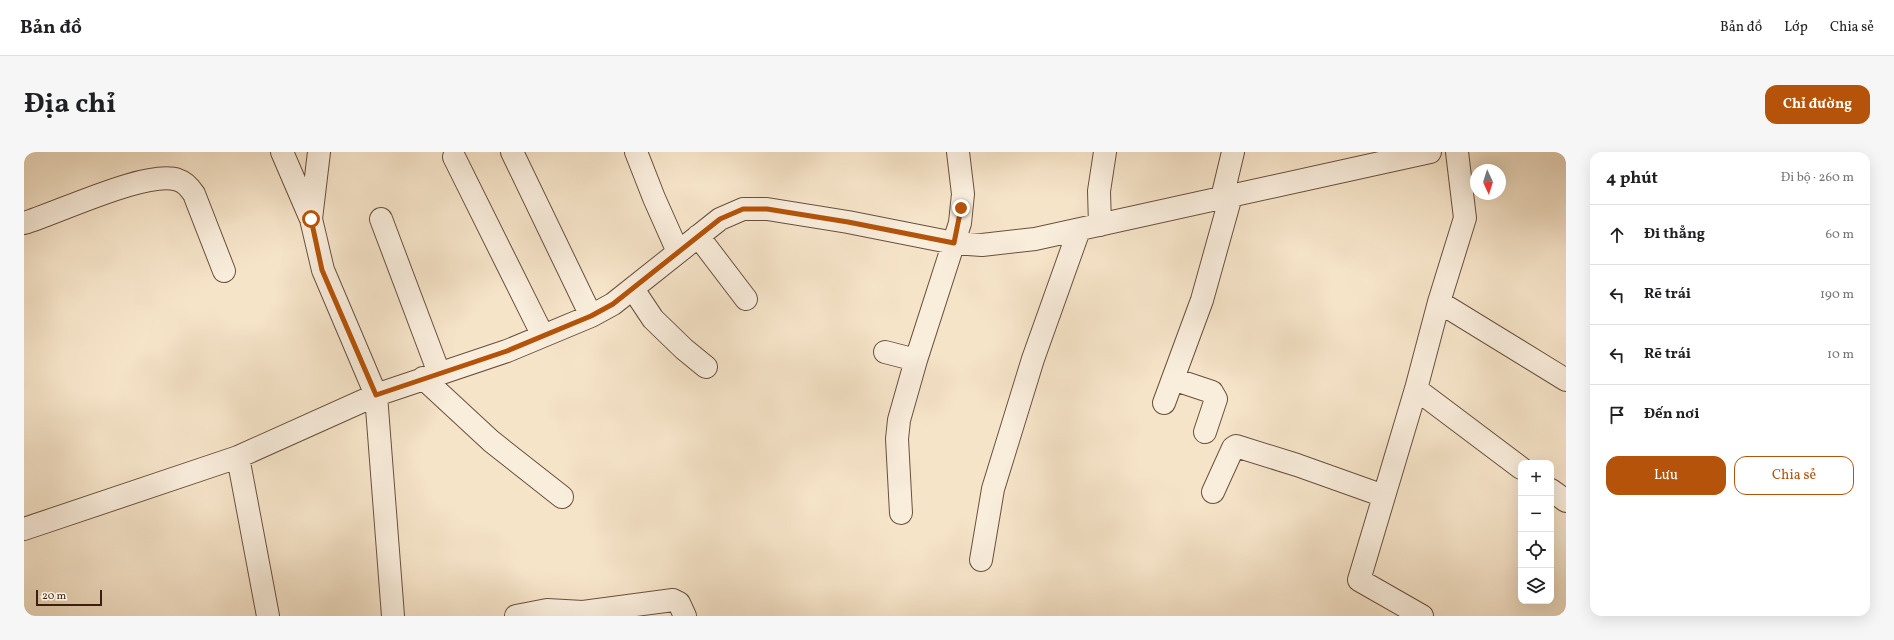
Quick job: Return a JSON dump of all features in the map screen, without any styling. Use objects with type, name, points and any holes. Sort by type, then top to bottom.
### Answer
[{"type":"street","points":[[282,152],[311,219],[322,270],[376,395],[388,614]]},
{"type":"street","points":[[311,219],[319,152]]},
{"type":"street","points":[[512,152],[591,316]]},
{"type":"street","points":[[636,152],[654,198],[678,252]]},
{"type":"street","points":[[900,513],[897,439],[899,420],[916,360],[960,223],[963,194],[958,152]]},
{"type":"street","points":[[1100,225],[1100,191],[1105,152]]},
{"type":"street","points":[[1164,403],[1202,300],[1227,197],[1233,152]]},
{"type":"street","points":[[1422,616],[1359,580],[1416,389],[1438,302],[1465,218],[1457,152]]},
{"type":"street","points":[[24,529],[238,457],[376,395],[507,351],[591,316],[613,304],[633,289],[720,219],[743,209],[767,209],[848,222],[954,243],[982,245],[1035,239],[1079,230],[1426,153]]},
{"type":"street","points":[[454,157],[543,336]]},
{"type":"street","points":[[24,223],[126,186],[150,180],[178,179],[189,186],[194,194],[224,271]]},
{"type":"street","points":[[381,219],[431,376],[491,441],[562,497]]},
{"type":"street","points":[[981,560],[993,489],[1033,358],[1079,230]]},
{"type":"street","points":[[698,236],[746,299]]},
{"type":"street","points":[[633,289],[653,319],[684,349],[706,367]]},
{"type":"street","points":[[1438,302],[1566,380]]},
{"type":"street","points":[[885,352],[916,360]]},
{"type":"street","points":[[1173,379],[1212,392],[1215,395],[1216,399],[1205,432]]},
{"type":"street","points":[[1416,389],[1518,466]]},
{"type":"street","points":[[1213,492],[1233,448],[1236,446],[1297,465],[1384,496]]},
{"type":"street","points":[[238,457],[268,616]]},
{"type":"street","points":[[1554,492],[1566,501]]},
{"type":"street","points":[[516,616],[547,610],[583,612],[673,600],[679,603],[685,616]]},
{"type":"route","points":[[311,219],[322,270],[376,395],[507,351],[591,316],[613,304],[633,289],[720,219],[743,209],[767,209],[848,222],[954,243],[960,223],[961,208]]}]
